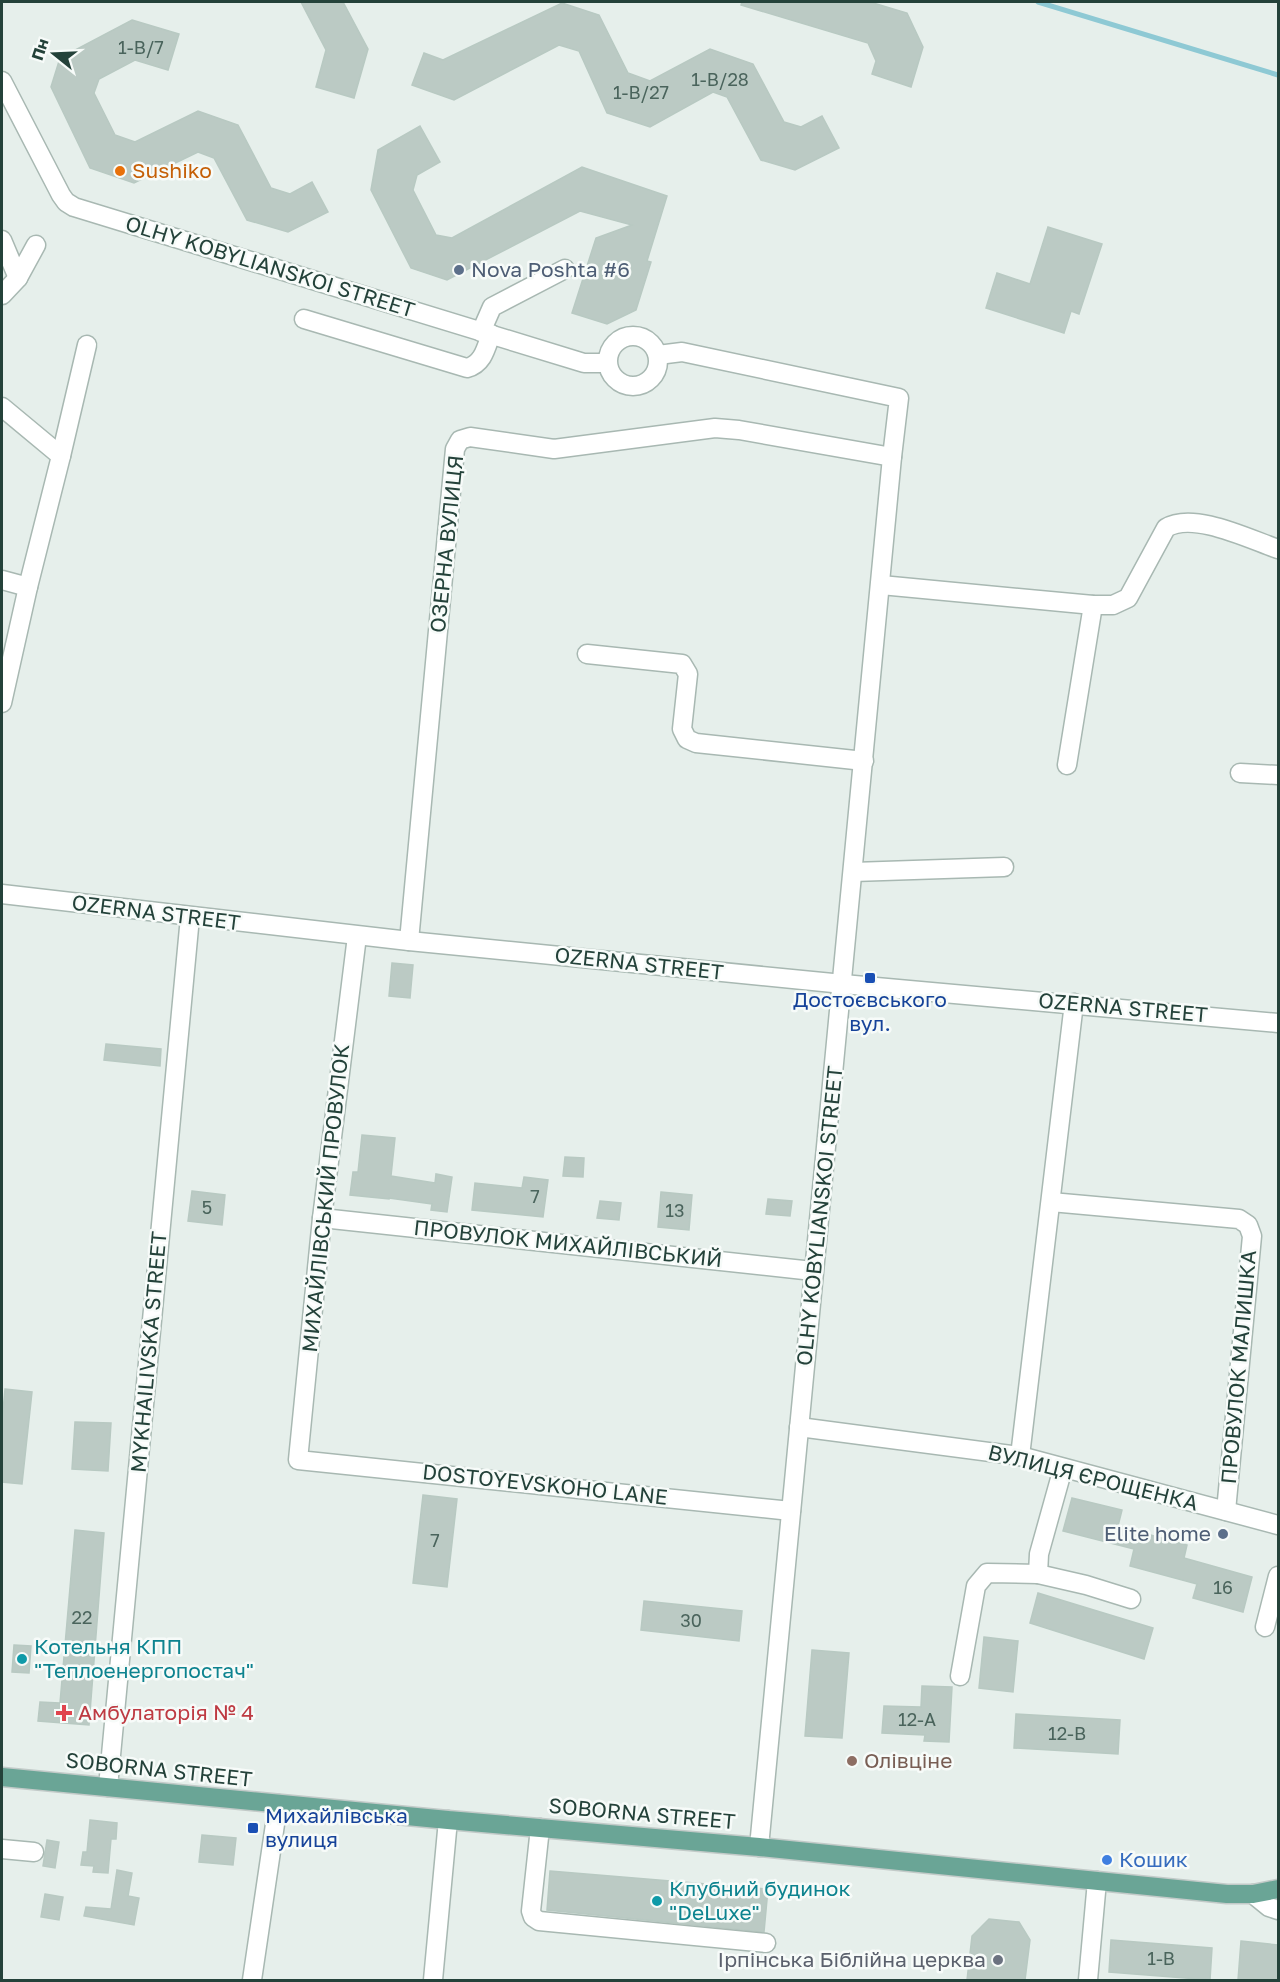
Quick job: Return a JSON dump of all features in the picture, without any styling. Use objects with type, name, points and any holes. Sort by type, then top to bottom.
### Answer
[{"type":"main road","name":"SOBORNA STREET","points":[[2,1777],[759,1847],[1227,1894],[1253,1894],[1278,1888]]},
{"type":"street","name":"OLHY KOBYLIANSKOI STREET","points":[[2,81],[61,195],[74,207],[584,363],[608,363]]},
{"type":"street","points":[[2,240],[18,278]]},
{"type":"street","points":[[2,295],[18,278],[36,245]]},
{"type":"street","points":[[303,319],[467,368],[480,361],[492,306],[565,269]]},
{"type":"street","points":[[625,337],[641,337],[654,347],[658,355],[658,363],[652,378],[638,386],[621,384],[614,379],[608,363],[608,355],[612,347],[625,337]]},
{"type":"street","points":[[2,703],[87,345]]},
{"type":"street","name":"OLHY KOBYLIANSKOI STREET","points":[[658,355],[682,352],[899,398],[759,1847]]},
{"type":"street","points":[[2,407],[61,456]]},
{"type":"street","name":"ОЗЕРНА ВУЛИЦЯ","points":[[409,941],[455,449],[460,440],[470,436],[555,449],[715,428],[739,430],[892,457]]},
{"type":"street","points":[[881,585],[1113,605],[1128,598],[1166,528],[1179,522],[1200,522],[1278,549]]},
{"type":"street","points":[[2,580],[28,587]]},
{"type":"street","points":[[1067,765],[1093,605]]},
{"type":"street","points":[[587,654],[682,664],[688,674],[682,729],[687,739],[696,743],[864,761]]},
{"type":"street","points":[[1240,773],[1278,775]]},
{"type":"street","points":[[853,872],[1004,867]]},
{"type":"street","name":"OZERNA STREET","points":[[2,894],[357,936],[843,984],[1278,1023]]},
{"type":"street","name":"MYKHAILIVSKA STREET","points":[[108,1787],[190,917]]},
{"type":"street","name":"МИХАЙЛІВСЬКИЙ ПРОВУЛОК","points":[[298,1460],[322,1218],[357,936]]},
{"type":"street","points":[[1020,1456],[1074,1003]]},
{"type":"street","name":"ПРОВУЛОК МАЛИШКА","points":[[1051,1202],[1239,1219],[1248,1224],[1252,1236],[1226,1510]]},
{"type":"street","name":"ПРОВУЛОК МИХАЙЛІВСЬКИЙ","points":[[322,1218],[813,1270]]},
{"type":"street","name":"ВУЛИЦЯ ЄРОЩЕНКА","points":[[799,1427],[1020,1456],[1278,1525]]},
{"type":"street","name":"DOSTOYEVSKOHO LANE","points":[[298,1460],[791,1511]]},
{"type":"street","points":[[1038,1574],[1039,1554],[1063,1468]]},
{"type":"street","points":[[960,1676],[976,1586],[980,1578],[987,1573],[1038,1574],[1086,1585],[1131,1599]]},
{"type":"street","points":[[1265,1627],[1276,1598],[1278,1576]]},
{"type":"street","points":[[252,1980],[278,1804]]},
{"type":"street","points":[[433,1980],[448,1820]]},
{"type":"street","points":[[540,1828],[531,1911],[533,1917],[539,1922],[766,1943]]},
{"type":"street","points":[[2,1849],[34,1852]]},
{"type":"street","points":[[1088,1980],[1097,1881]]},
{"type":"street","points":[[1253,1894],[1269,1907],[1278,1910]]},
{"type":"building","points":[[301,2],[343,2],[368,49],[354,98],[316,87],[326,50]]},
{"type":"building","points":[[742,2],[870,2],[907,13],[923,47],[911,87],[872,74],[876,61],[868,43],[741,5]]},
{"type":"building","points":[[562,3],[599,15],[628,73],[650,81],[710,49],[753,64],[784,122],[801,127],[822,116],[839,148],[795,170],[761,160],[727,97],[713,92],[650,127],[607,113],[579,51],[559,45],[454,100],[412,85],[424,53],[443,60]]},
{"type":"building","points":[[132,20],[179,34],[168,70],[135,60],[99,79],[94,93],[115,135],[135,142],[198,111],[238,125],[271,188],[290,194],[312,182],[328,212],[288,232],[247,220],[214,158],[198,152],[134,183],[90,168],[51,87],[60,58]]},
{"type":"building","points":[[420,126],[440,162],[417,175],[413,190],[436,235],[452,238],[582,167],[667,196],[647,261],[651,262],[636,310],[607,324],[572,313],[596,238],[632,225],[580,211],[447,280],[411,268],[371,190],[378,150]]},
{"type":"building","points":[[1048,227],[1102,244],[1079,314],[1071,311],[1064,333],[986,308],[997,273],[1030,284]]},
{"type":"building","points":[[392,963],[413,965],[410,998],[389,996]]},
{"type":"building","points":[[106,1044],[161,1049],[160,1066],[104,1060]]},
{"type":"building","points":[[362,1135],[395,1138],[391,1176],[435,1183],[436,1174],[452,1177],[447,1212],[431,1210],[432,1204],[350,1195],[353,1172],[358,1172]]},
{"type":"building","points":[[565,1157],[584,1158],[583,1177],[563,1176]]},
{"type":"building","points":[[524,1177],[548,1180],[543,1217],[472,1210],[475,1183],[522,1188]]},
{"type":"building","points":[[192,1191],[225,1195],[222,1225],[188,1221]]},
{"type":"building","points":[[661,1192],[692,1195],[689,1230],[658,1227]]},
{"type":"building","points":[[768,1199],[792,1201],[790,1216],[766,1214]]},
{"type":"building","points":[[600,1201],[621,1203],[619,1220],[597,1218]]},
{"type":"building","points":[[5,1389],[32,1392],[22,1484],[2,1482],[2,1421]]},
{"type":"building","points":[[75,1422],[111,1423],[108,1471],[72,1469]]},
{"type":"building","points":[[423,1495],[457,1499],[447,1587],[413,1583]]},
{"type":"building","points":[[1072,1498],[1122,1510],[1118,1526],[1187,1545],[1184,1558],[1252,1577],[1243,1612],[1193,1598],[1197,1584],[1130,1566],[1134,1549],[1063,1531]]},
{"type":"building","points":[[75,1530],[104,1533],[89,1725],[38,1721],[40,1702],[60,1703]]},
{"type":"building","points":[[1038,1593],[1153,1628],[1144,1659],[1030,1623]]},
{"type":"building","points":[[644,1601],[742,1611],[739,1641],[641,1630]]},
{"type":"building","points":[[984,1637],[1018,1641],[1013,1692],[979,1688]]},
{"type":"building","name":"Котельня КПП \"Теплоенергопостач\"","points":[[14,1645],[31,1646],[29,1673],[12,1672]]},
{"type":"building","points":[[812,1650],[849,1653],[842,1738],[805,1736]]},
{"type":"building","points":[[922,1686],[952,1687],[949,1742],[924,1741],[925,1735],[882,1733],[884,1706],[921,1707]]},
{"type":"building","points":[[1016,1714],[1120,1720],[1118,1754],[1014,1748]]},
{"type":"building","points":[[90,1820],[117,1823],[116,1839],[111,1839],[108,1873],[93,1872],[94,1866],[81,1865],[83,1852],[87,1852]]},
{"type":"building","points":[[202,1835],[236,1838],[233,1865],[199,1862]]},
{"type":"building","points":[[47,1840],[59,1842],[55,1868],[43,1866]]},
{"type":"building","points":[[117,1870],[132,1873],[128,1896],[139,1898],[134,1925],[84,1916],[86,1907],[111,1909]]},
{"type":"building","name":"Клубний будинок \"DeLuxe\"","points":[[550,1871],[768,1889],[764,1932],[547,1910]]},
{"type":"building","points":[[45,1894],[63,1897],[59,1920],[41,1917]]},
{"type":"building","name":"Ірпінська Біблійна церква","points":[[989,1919],[1019,1922],[1030,1940],[1025,1980],[967,1980],[972,1936]]},
{"type":"building","points":[[1111,1940],[1212,1948],[1210,1980],[1109,1972]]},
{"type":"building","points":[[1241,1941],[1278,1945],[1278,1980],[1238,1980]]},
{"type":"waterway","points":[[1038,2],[1278,75]]},
{"type":"place","name":"Sushiko","points":[[120,171]]},
{"type":"place","name":"Nova Poshta #6","points":[[459,270]]},
{"type":"place","name":"Достоєвського вул.","points":[[870,978]]},
{"type":"place","name":"Elite home","points":[[1223,1534]]},
{"type":"place","name":"Котельня КПП \"Теплоенергопостач\"","points":[[22,1659]]},
{"type":"place","name":"Амбулаторія № 4","points":[[64,1713]]},
{"type":"place","name":"Олівціне","points":[[852,1761]]},
{"type":"place","name":"Михайлівська вулиця","points":[[253,1828]]},
{"type":"place","name":"Кошик","points":[[1107,1860]]},
{"type":"place","name":"Клубний будинок \"DeLuxe\"","points":[[657,1901]]},
{"type":"place","name":"Ірпінська Біблійна церква","points":[[998,1960]]}]
